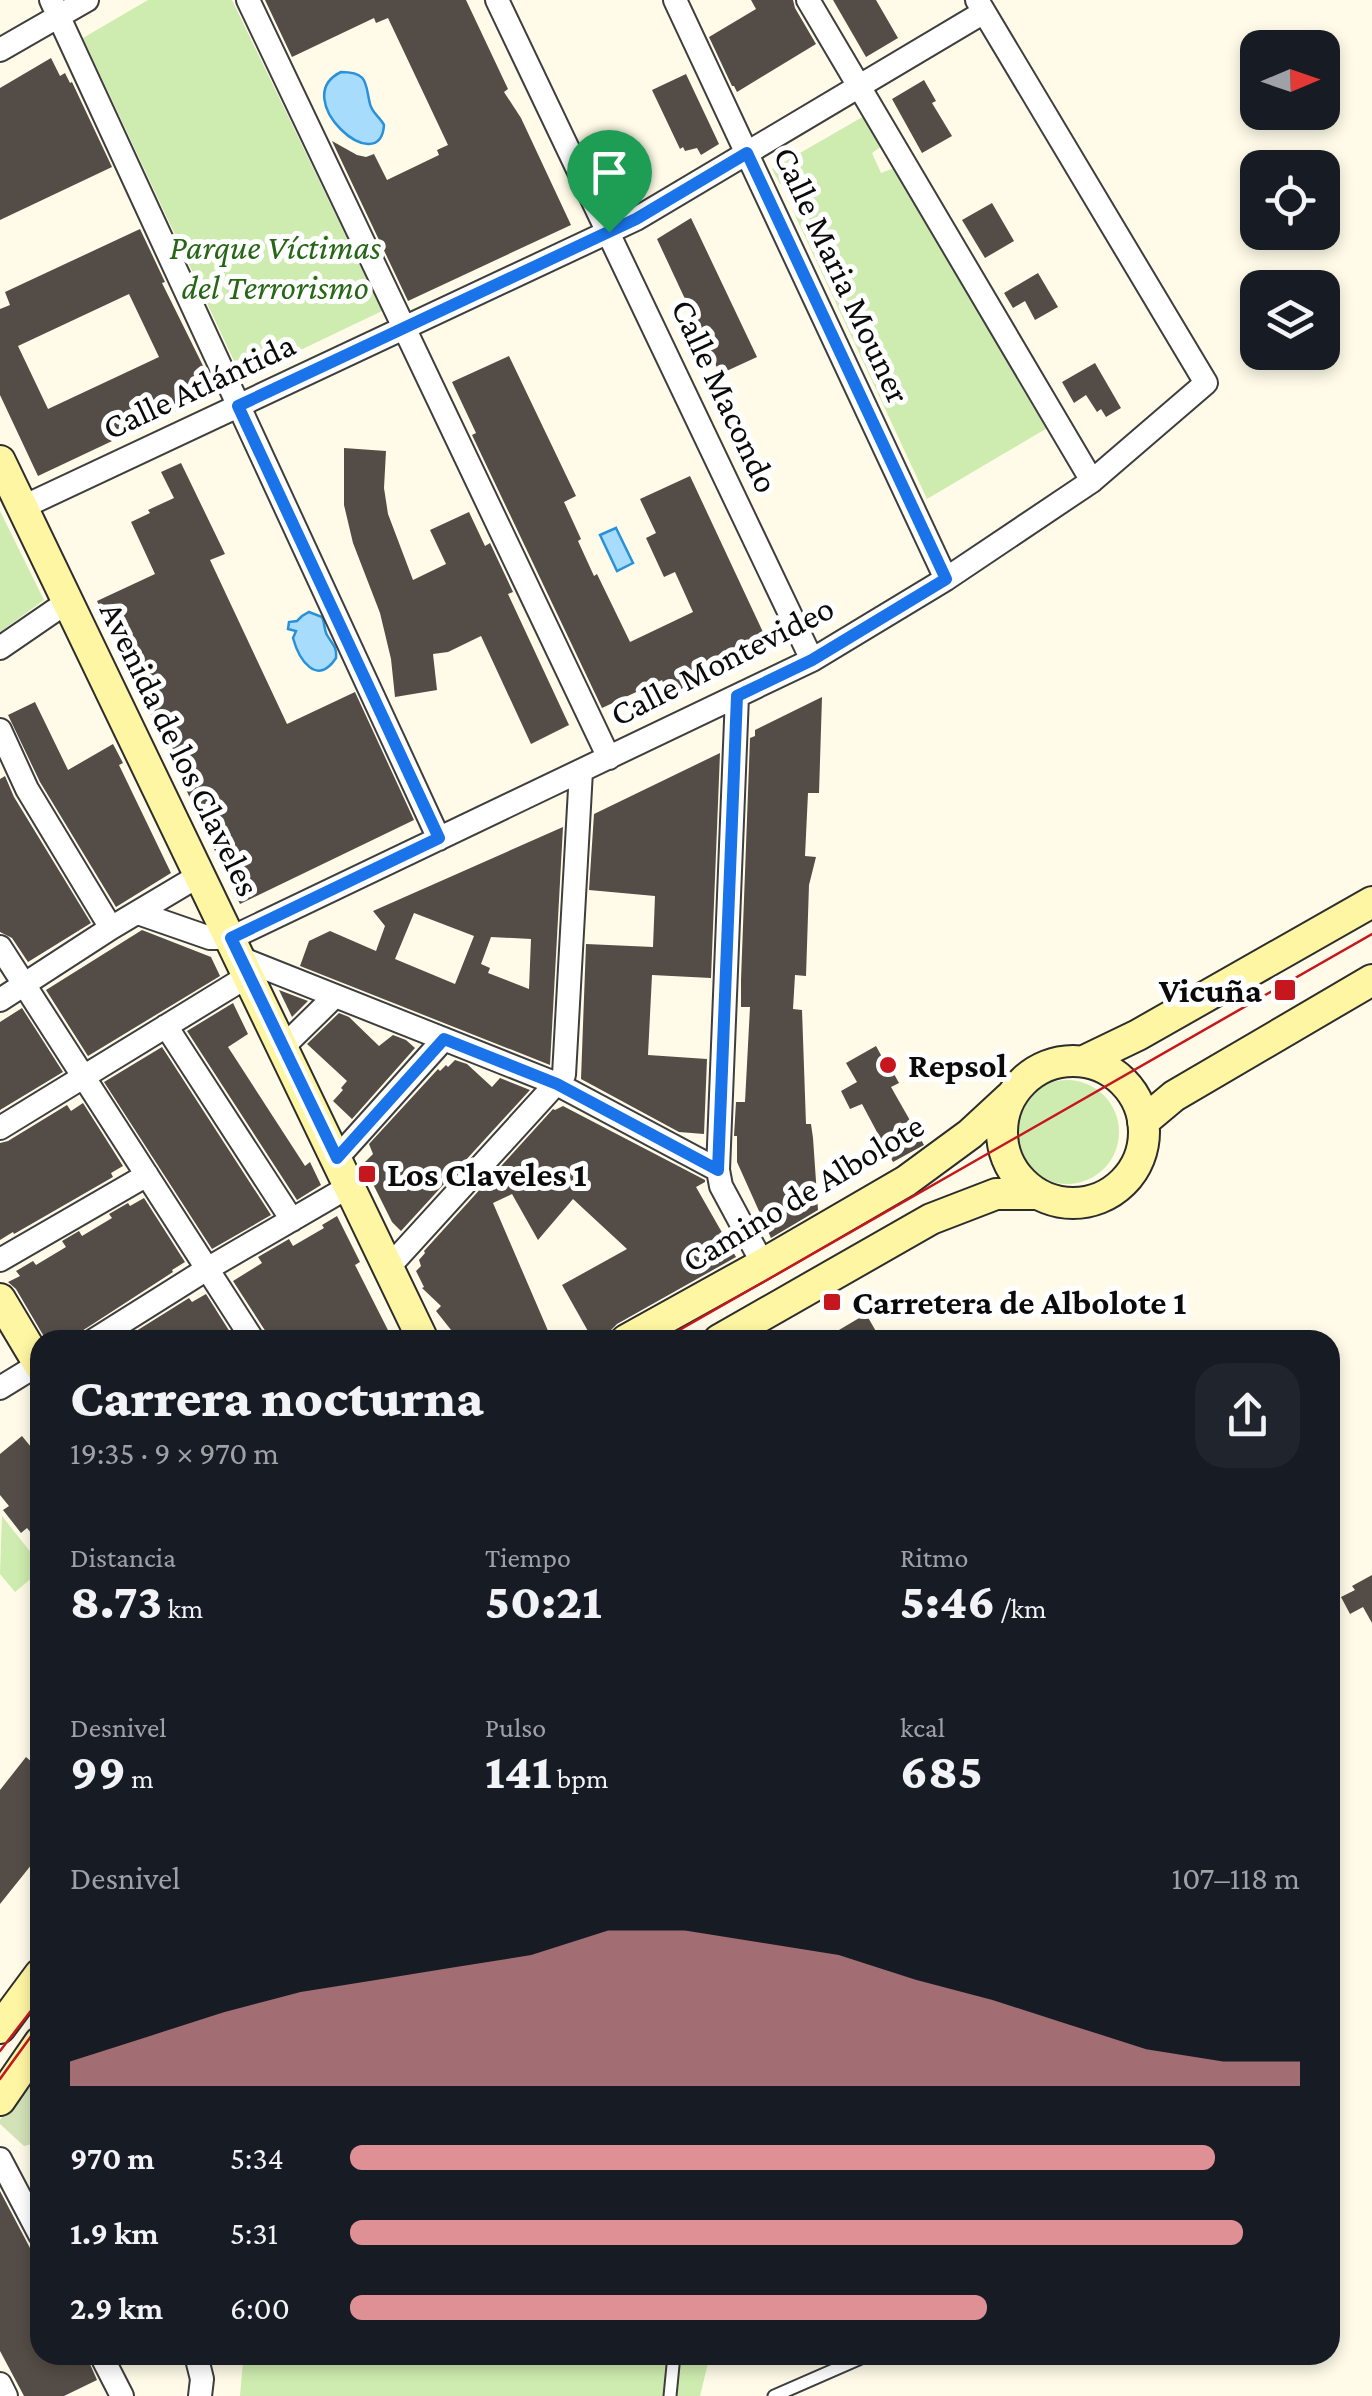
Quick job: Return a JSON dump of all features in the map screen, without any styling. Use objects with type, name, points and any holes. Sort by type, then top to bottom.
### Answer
[{"type":"street","points":[[0,50],[54,8],[87,0]]},
{"type":"street","points":[[248,0],[609,758]]},
{"type":"street","name":"Calle Macondo","points":[[497,0],[812,660]]},
{"type":"street","name":"Calle Maria Mouner","points":[[676,0],[946,579]]},
{"type":"street","points":[[808,0],[1092,481]]},
{"type":"street","name":"Calle Atlántida","points":[[9,487],[238,406],[636,219],[858,86],[981,6]]},
{"type":"street","name":"Calle Montevideo","points":[[0,1128],[166,1026],[240,957],[439,838],[812,660],[946,579],[1092,481],[1206,384],[981,6]]},
{"type":"street","points":[[54,8],[439,838]]},
{"type":"street","name":"Avenida de los Claveles","points":[[9,487],[418,1330]]},
{"type":"street","points":[[0,648],[67,602]]},
{"type":"street","points":[[737,696],[718,1170],[721,1186],[763,1264]]},
{"type":"street","points":[[0,730],[26,789],[110,928]]},
{"type":"street","points":[[388,1268],[564,1075],[581,771]]},
{"type":"street","points":[[0,1000],[200,875]]},
{"type":"street","points":[[1084,1061],[1120,1078],[1136,1099],[1143,1122],[1143,1144],[1134,1168],[1110,1193],[1075,1203],[1055,1201],[1021,1181],[1011,1168],[1002,1142],[1002,1120],[1010,1097],[1024,1079],[1052,1063],[1084,1061],[1138,1036],[1372,902]]},
{"type":"street","points":[[138,913],[210,938],[240,957],[334,997],[557,1084],[718,1170]]},
{"type":"street","points":[[0,948],[247,1330]]},
{"type":"street","points":[[1143,1122],[1174,1096],[1372,980]]},
{"type":"street","points":[[283,1047],[334,997]]},
{"type":"street","points":[[166,1026],[292,1220]]},
{"type":"street","points":[[110,1330],[292,1220],[344,1172],[444,1039]]},
{"type":"street","name":"Camino de Albolote","points":[[644,1330],[906,1180],[970,1134],[1010,1097]]},
{"type":"street","points":[[0,1260],[146,1175]]},
{"type":"street","points":[[737,1330],[931,1219],[996,1194],[1038,1194]]},
{"type":"street","points":[[0,1299],[30,1348]]},
{"type":"street","points":[[0,1388],[30,1371]]},
{"type":"street","points":[[0,2028],[30,1988]]},
{"type":"street","points":[[0,2100],[30,2056]]},
{"type":"street","points":[[2,2166],[30,2216]]},
{"type":"street","points":[[104,2365],[113,2393]]},
{"type":"street","points":[[198,2365],[200,2396]]},
{"type":"street","points":[[0,2384],[6,2396]]},
{"type":"lane","points":[[670,2396],[673,2365]]},
{"type":"lane","points":[[774,2396],[845,2365]]},
{"type":"green space","name":"Parque Víctimas del Terrorismo","points":[[148,0],[232,0],[382,311],[242,378],[83,38]]},
{"type":"green space","points":[[866,115],[882,146],[872,153],[881,173],[894,168],[1049,427],[927,499],[793,211],[803,204],[792,179],[780,184],[772,169]]},
{"type":"green space","points":[[0,511],[44,600],[0,632]]},
{"type":"green space","points":[[1067,1080],[1087,1084],[1104,1095],[1115,1112],[1119,1132],[1115,1152],[1104,1169],[1087,1180],[1067,1184],[1047,1180],[1030,1169],[1019,1152],[1015,1132],[1019,1112],[1030,1095],[1047,1084]]},
{"type":"green space","points":[[2,1516],[30,1551],[30,1579],[15,1592],[0,1574]]},
{"type":"green space","points":[[30,2077],[30,2144],[24,2146],[0,2120]]},
{"type":"green space","points":[[243,2365],[708,2365],[700,2396],[240,2396]]},
{"type":"water","points":[[341,72],[357,74],[364,80],[371,107],[384,125],[379,140],[368,144],[354,140],[330,115],[324,99],[327,84]]},
{"type":"water","points":[[616,528],[633,563],[617,571],[600,535]]},
{"type":"water","points":[[309,612],[322,617],[336,651],[336,658],[322,670],[304,662],[293,638],[296,631],[288,629],[289,622]]},
{"type":"building","points":[[265,0],[466,0],[508,89],[504,92],[521,118],[571,225],[408,301],[332,141],[357,155],[374,154],[387,180],[439,155],[437,150],[448,145],[388,18],[376,23],[374,18],[292,57]]},
{"type":"building","points":[[751,0],[793,0],[816,44],[737,92],[709,37],[756,9]]},
{"type":"building","points":[[833,0],[876,0],[898,38],[866,57]]},
{"type":"building","points":[[51,58],[60,76],[65,73],[72,82],[112,167],[0,220],[0,88]]},
{"type":"building","points":[[686,74],[719,144],[701,155],[697,148],[680,149],[652,90]]},
{"type":"building","points":[[924,80],[936,101],[932,103],[952,136],[922,153],[892,99]]},
{"type":"building","points":[[992,203],[1014,241],[985,258],[962,220]]},
{"type":"building","points":[[691,218],[757,357],[720,374],[657,239]]},
{"type":"building","points":[[140,229],[216,392],[38,476],[0,395],[0,309],[10,305],[5,292]],"holes":[[[129,294],[159,357],[48,409],[18,346]]]},
{"type":"building","points":[[1038,273],[1058,307],[1035,320],[1025,301],[1013,308],[1004,293]]},
{"type":"building","points":[[509,356],[576,496],[564,502],[581,539],[578,541],[630,642],[693,612],[675,572],[664,577],[646,538],[656,533],[640,499],[690,476],[770,647],[669,696],[662,680],[602,708],[472,435],[476,433],[452,382]]},
{"type":"building","points":[[1095,363],[1121,408],[1106,417],[1101,409],[1097,412],[1086,395],[1074,403],[1062,382]]},
{"type":"building","points":[[344,448],[386,451],[384,488],[388,514],[413,580],[446,564],[430,530],[469,512],[485,546],[490,543],[513,592],[508,594],[569,725],[531,744],[481,636],[448,652],[433,654],[437,690],[395,697],[380,613],[353,543],[344,505]]},
{"type":"building","points":[[181,463],[225,554],[210,560],[287,724],[355,692],[414,820],[240,904],[97,601],[155,574],[131,522],[174,498],[161,472]]},
{"type":"building","points":[[822,697],[819,793],[808,793],[805,856],[816,857],[809,885],[806,976],[795,975],[793,1009],[802,1010],[806,1124],[811,1124],[813,1138],[818,1210],[771,1238],[737,1162],[734,1136],[736,1102],[745,1102],[750,1007],[741,1007],[741,980],[750,738],[755,736],[755,730]]},
{"type":"building","points":[[35,702],[68,770],[113,744],[123,763],[119,765],[171,873],[116,907],[40,782],[8,715]]},
{"type":"building","points":[[720,753],[711,978],[652,975],[648,1055],[707,1059],[704,1134],[679,1132],[581,1079],[586,944],[653,947],[655,896],[589,890],[594,814]]},
{"type":"building","points":[[5,776],[91,923],[28,962],[12,938],[0,932],[0,779]]},
{"type":"building","points":[[563,827],[550,1065],[300,966],[309,941],[330,931],[376,951],[385,926],[373,911]],"holes":[[[414,913],[474,936],[455,984],[395,959]],[[491,937],[531,939],[529,989],[488,973],[490,968],[481,964]]]},
{"type":"building","points":[[142,930],[211,957],[220,976],[88,1056],[46,990]]},
{"type":"building","points":[[279,990],[308,1001],[292,1017]]},
{"type":"building","points":[[233,1003],[248,1034],[228,1047],[305,1166],[310,1162],[321,1185],[297,1200],[187,1031]]},
{"type":"building","points":[[22,1008],[63,1072],[0,1110],[0,1022]]},
{"type":"building","points":[[339,1013],[349,1017],[379,1046],[393,1035],[415,1048],[352,1119],[333,1101],[347,1081],[307,1044]]},
{"type":"building","points":[[876,1046],[899,1083],[891,1087],[924,1145],[893,1162],[862,1104],[850,1109],[841,1091],[857,1082],[846,1063]]},
{"type":"building","points":[[162,1047],[271,1215],[212,1249],[104,1082]]},
{"type":"building","points":[[455,1060],[467,1064],[492,1087],[500,1078],[530,1090],[401,1231],[392,1222],[363,1164],[373,1154],[369,1144],[438,1069]]},
{"type":"building","points":[[83,1103],[123,1166],[111,1173],[113,1177],[0,1240],[0,1143],[67,1105],[71,1111]]},
{"type":"building","points":[[563,1106],[705,1180],[696,1187],[736,1257],[611,1330],[587,1330],[562,1285],[627,1249],[573,1199],[538,1240],[512,1194],[493,1203],[548,1330],[451,1330],[436,1311],[441,1306],[422,1288],[416,1271],[421,1266],[419,1260],[555,1110]]},
{"type":"building","points":[[144,1198],[185,1262],[83,1330],[40,1330],[8,1282],[20,1276],[16,1271],[33,1261],[36,1265],[66,1247],[62,1241],[79,1231],[82,1236],[112,1218],[109,1214],[128,1203],[130,1206]]},
{"type":"building","points":[[337,1216],[360,1262],[355,1265],[388,1330],[265,1330],[233,1281],[262,1263],[258,1257],[289,1239],[293,1246],[324,1228],[322,1225]]},
{"type":"building","points":[[206,1294],[229,1330],[138,1330],[189,1298],[192,1302]]},
{"type":"building","points":[[866,1314],[875,1330],[839,1330]]},
{"type":"building","points":[[22,1436],[30,1446],[30,1532],[27,1528],[21,1533],[3,1510],[9,1506],[0,1495],[0,1454]]},
{"type":"building","points":[[1372,1575],[1372,1623],[1363,1607],[1350,1614],[1341,1597]]},
{"type":"building","points":[[26,1757],[30,1760],[30,1866],[0,1904],[0,1790]]},
{"type":"building","points":[[0,2191],[30,2248],[30,2365],[90,2365],[97,2380],[64,2396],[24,2396],[0,2351]]},
{"type":"tram line","points":[[679,1330],[1372,934]]},
{"type":"tram line","points":[[0,2051],[30,2012]]},
{"type":"tram line","points":[[0,2079],[30,2038]]},
{"type":"place","name":"Vicuña","points":[[1285,990]]},
{"type":"place","name":"Repsol","points":[[888,1065]]},
{"type":"place","name":"Los Claveles 1","points":[[367,1174]]},
{"type":"place","name":"Carretera de Albolote 1","points":[[832,1302]]},
{"type":"route","points":[[747,153],[946,579],[812,660],[737,696],[718,1170],[557,1084],[444,1039],[337,1158],[231,938],[439,838],[238,406],[609,232],[747,153]]}]
